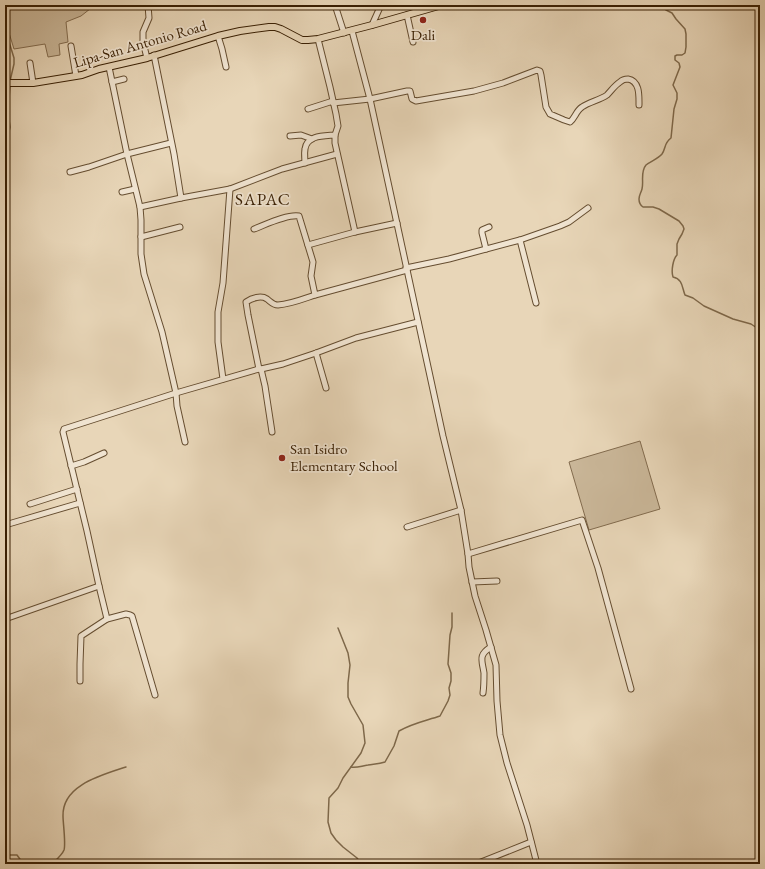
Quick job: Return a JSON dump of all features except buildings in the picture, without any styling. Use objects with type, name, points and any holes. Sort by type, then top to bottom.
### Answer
[{"type":"main road","name":"Lipa-San Antonio Road","points":[[5,83],[33,83],[76,76],[147,58],[218,36],[240,31],[269,27],[281,29],[302,40],[318,39],[352,31],[442,5]]},
{"type":"street","points":[[147,58],[143,42],[143,32],[149,18],[148,5]]},
{"type":"street","points":[[335,5],[344,33]]},
{"type":"street","points":[[372,25],[381,5]]},
{"type":"street","points":[[407,15],[413,42]]},
{"type":"street","points":[[352,31],[370,98],[442,436],[461,510],[469,567],[475,596],[496,665],[500,735],[537,864]]},
{"type":"street","points":[[218,36],[226,67]]},
{"type":"street","points":[[318,39],[338,126],[335,135],[335,143],[355,232]]},
{"type":"street","points":[[71,46],[76,76]]},
{"type":"street","points":[[154,55],[172,143],[181,198]]},
{"type":"street","points":[[30,62],[33,83]]},
{"type":"street","points":[[109,67],[127,154],[140,207],[141,254],[144,274],[162,332],[176,393],[177,406],[185,442]]},
{"type":"street","points":[[308,108],[333,102],[370,98],[407,91],[410,91],[412,99],[416,100],[474,91],[503,83],[537,70],[540,70],[546,107],[550,114],[564,120],[570,122],[582,107],[607,94],[622,80],[626,79],[630,79],[635,82],[637,86],[639,105]]},
{"type":"street","points":[[112,82],[124,79]]},
{"type":"street","points":[[290,136],[301,135],[312,139]]},
{"type":"street","points":[[305,163],[305,148],[307,143],[318,137],[335,135]]},
{"type":"street","points":[[70,172],[127,154],[172,143]]},
{"type":"street","points":[[140,207],[230,189],[282,169],[337,154]]},
{"type":"street","points":[[122,192],[135,189]]},
{"type":"street","points":[[223,379],[218,342],[218,312],[223,283],[230,189]]},
{"type":"street","points":[[272,432],[265,386],[248,315],[246,302],[248,300],[262,297],[277,305],[291,302],[407,269],[520,240],[560,226],[575,218],[588,208]]},
{"type":"street","points":[[254,229],[296,215],[299,216],[313,262],[311,276],[315,295]]},
{"type":"street","points":[[308,245],[355,232],[397,223]]},
{"type":"street","points":[[141,237],[180,227]]},
{"type":"street","points":[[486,249],[482,230],[489,227]]},
{"type":"street","points":[[520,240],[536,303]]},
{"type":"street","points":[[107,619],[98,586],[63,432],[64,429],[176,393],[316,353],[356,338],[418,322]]},
{"type":"street","points":[[316,353],[326,388]]},
{"type":"street","points":[[71,466],[104,453]]},
{"type":"street","points":[[30,504],[77,489]]},
{"type":"street","points":[[5,525],[80,504]]},
{"type":"street","points":[[407,527],[461,510]]},
{"type":"street","points":[[468,554],[582,520],[598,568],[631,689]]},
{"type":"street","points":[[472,582],[497,581]]},
{"type":"street","points":[[5,619],[98,586]]},
{"type":"street","points":[[80,681],[81,636],[107,619],[126,614],[132,616],[154,696]]},
{"type":"street","points":[[483,693],[484,673],[482,659],[485,650],[491,647]]},
{"type":"street","points":[[476,864],[531,842]]},
{"type":"shaded area","points":[[5,5],[95,5],[81,16],[66,22],[68,42],[59,44],[60,55],[48,57],[45,44],[14,49],[5,20]]},
{"type":"shaded area","points":[[640,441],[660,509],[589,530],[569,462]]},
{"type":"waterway","points":[[662,5],[666,10],[672,13],[685,29],[686,47],[685,53],[675,56],[675,60],[679,63],[680,67],[673,85],[677,93],[677,99],[674,109],[671,138],[667,142],[662,154],[644,168],[642,190],[639,202],[643,207],[653,207],[659,209],[679,221],[683,226],[684,229],[677,244],[677,255],[673,262],[672,272],[673,277],[679,280],[682,284],[685,295],[693,298],[704,306],[733,319],[751,324],[760,330]]},
{"type":"waterway","points":[[5,29],[14,58],[10,81]]},
{"type":"waterway","points":[[5,170],[7,165],[6,146],[10,127],[8,112],[10,85]]},
{"type":"waterway","points":[[5,199],[9,208],[9,221],[5,235]]},
{"type":"waterway","points":[[351,767],[385,762],[394,746],[399,731],[414,724],[440,716],[450,695],[449,688],[451,673],[448,664],[452,613]]},
{"type":"waterway","points":[[338,628],[348,653],[350,665],[348,697],[363,725],[365,743],[361,753],[343,778],[338,788],[329,798],[328,822],[331,833],[336,840],[357,858],[361,864]]},
{"type":"waterway","points":[[52,864],[60,856],[65,847],[63,816],[64,805],[69,796],[85,783],[126,767]]},
{"type":"waterway","points":[[5,853],[17,855],[22,864]]},
{"type":"place","name":"Dali","points":[[423,20]]},
{"type":"place","name":"San Isidro Elementary School","points":[[282,458]]},
{"type":"district","name":"SAPAC","points":[[263,199]]}]
